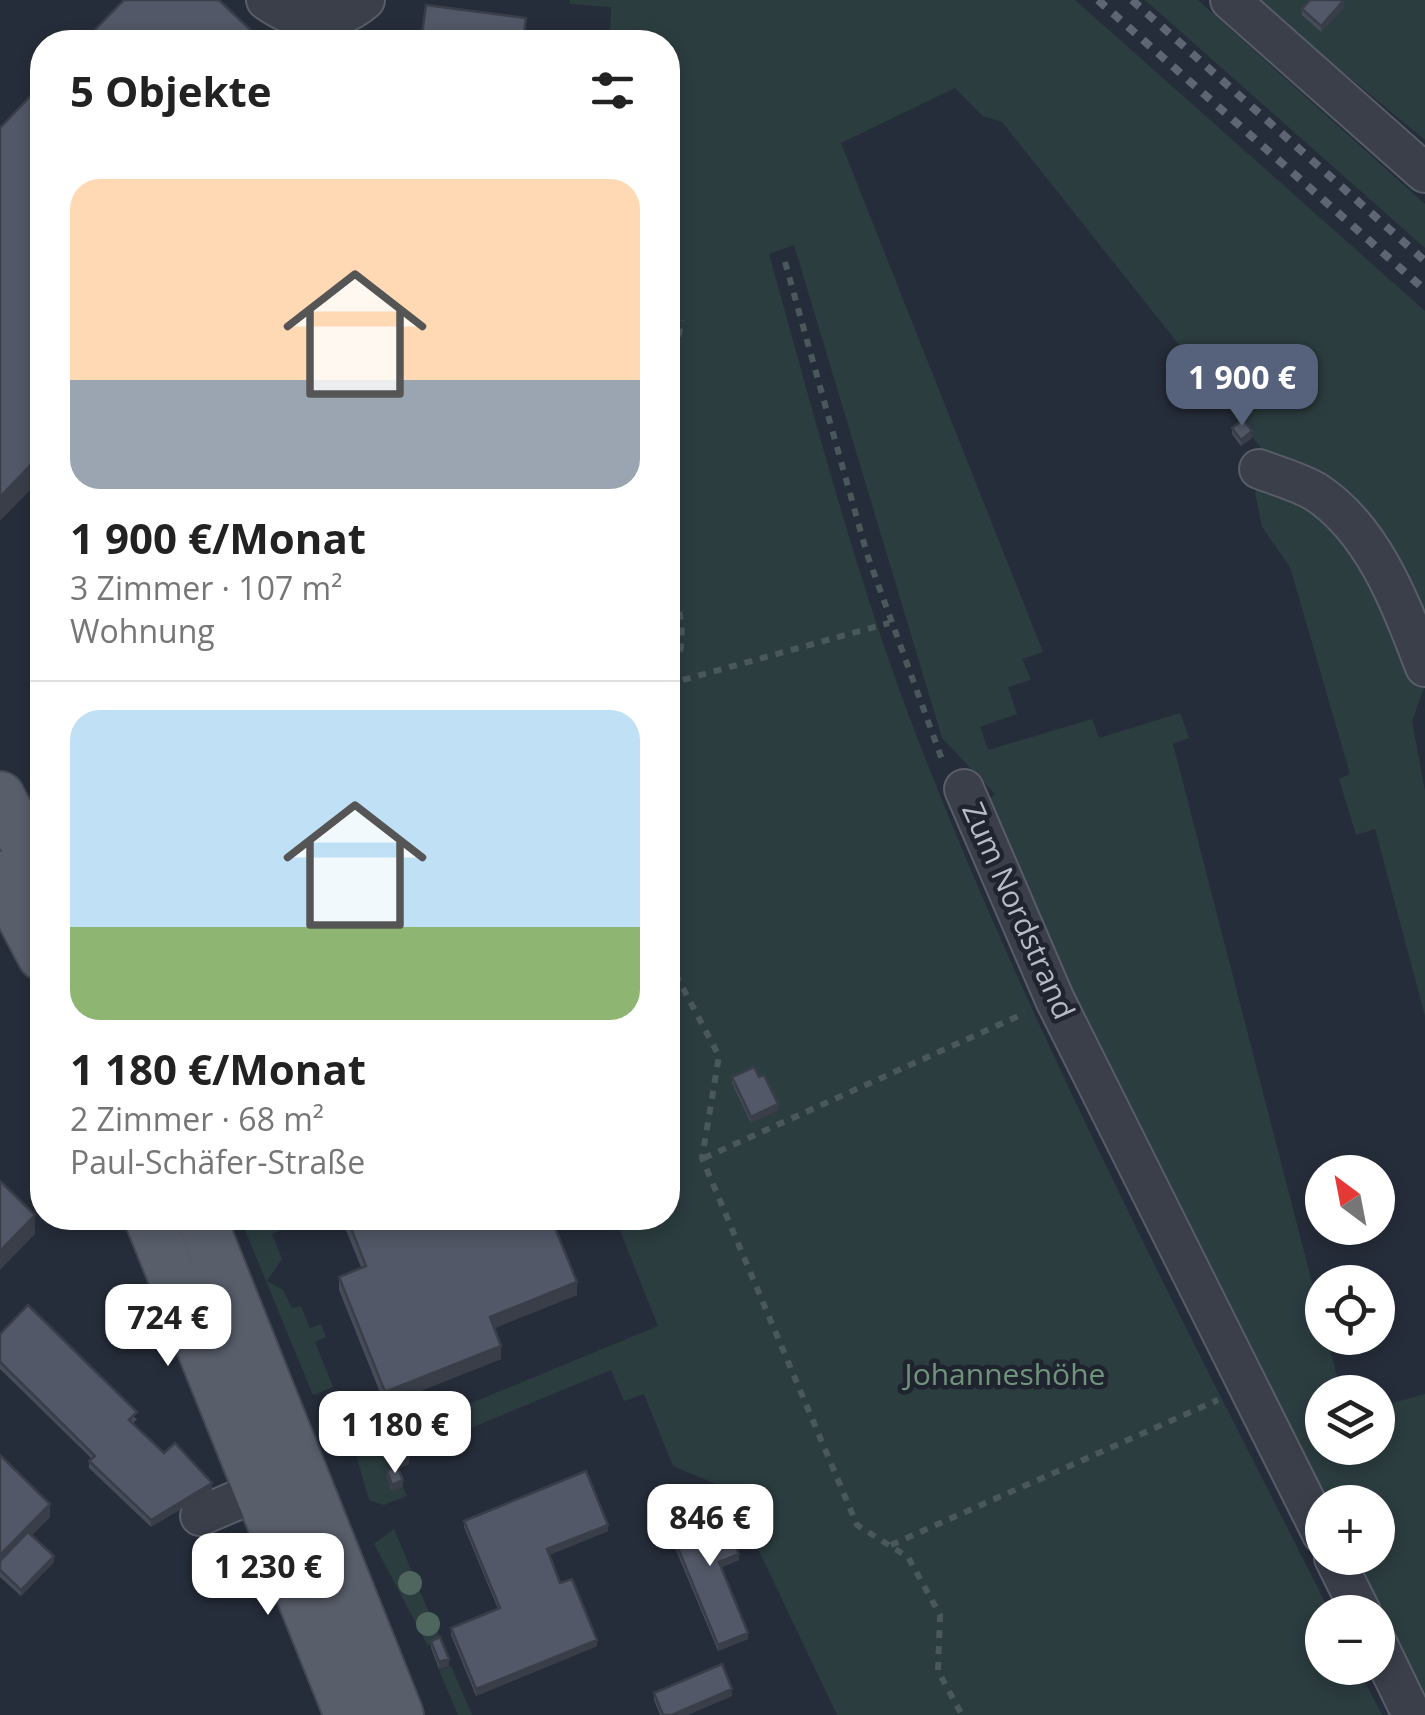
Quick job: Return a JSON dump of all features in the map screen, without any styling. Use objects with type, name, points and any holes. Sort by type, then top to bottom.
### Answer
[{"type":"main road","points":[[0,796],[30,853]]},
{"type":"main road","points":[[0,876],[30,933]]},
{"type":"main road","points":[[154,1230],[349,1715]]},
{"type":"main road","points":[[206,1230],[398,1715]]},
{"type":"street","points":[[266,0],[286,15],[321,20],[352,11],[365,0]]},
{"type":"street","points":[[1230,0],[1425,172]]},
{"type":"street","points":[[1259,469],[1313,490],[1343,513],[1378,562],[1425,667]]},
{"type":"street","name":"Zum Nordstrand","points":[[964,788],[1055,1000],[1305,1499]]},
{"type":"street","points":[[200,1516],[303,1472]]},
{"type":"street","points":[[1395,1680],[1412,1715]]},
{"type":"path","name":"Zum Nordstrand","points":[[786,262],[890,623],[940,761],[964,788]]},
{"type":"path","points":[[680,329],[682,320]]},
{"type":"path","points":[[680,620],[684,638],[680,659]]},
{"type":"path","points":[[680,681],[890,623]]},
{"type":"path","points":[[680,983],[719,1056],[702,1158],[857,1525],[908,1558],[940,1615],[938,1671],[962,1715]]},
{"type":"path","points":[[702,1158],[1055,1000]]},
{"type":"path","points":[[890,1545],[1250,1386]]},
{"type":"green space","name":"Johanneshöhe","points":[[570,0],[1075,0],[1425,311],[1425,638],[1399,579],[1266,454],[1002,122],[983,116],[955,88],[841,143],[1043,652],[1022,659],[1031,680],[1008,687],[1017,714],[980,727],[988,750],[1092,719],[1099,738],[1180,713],[1189,738],[1173,744],[1308,1265],[1305,1355],[1331,1355],[1337,1375],[1305,1375],[1305,1465],[1395,1465],[1395,1402],[1425,1394],[1425,1711],[1395,1652],[1395,1595],[1366,1595],[1356,1575],[1395,1575],[1395,1485],[1314,1485],[1086,1025],[988,800],[995,794],[942,738],[794,245],[769,254],[857,563],[920,745],[1063,1075],[1305,1562],[1305,1575],[1311,1575],[1321,1595],[1305,1595],[1305,1685],[1367,1685],[1382,1715],[837,1715],[730,1490],[673,1466],[644,1394],[624,1401],[611,1370],[393,1460],[397,1469],[387,1478],[392,1491],[403,1487],[407,1496],[384,1505],[369,1500],[355,1451],[658,1326],[620,1230],[680,1230],[680,30],[610,30],[611,7],[570,4]]},
{"type":"green space","points":[[1145,0],[1198,0],[1425,204],[1425,248]]},
{"type":"green space","points":[[1256,0],[1425,0],[1425,140]]},
{"type":"green space","points":[[1268,483],[1333,523],[1387,604],[1424,688],[1412,721],[1425,791],[1425,1016],[1375,829],[1356,835],[1339,779],[1350,774],[1290,567],[1262,527],[1255,492]]},
{"type":"green space","points":[[245,1230],[281,1230],[272,1234],[282,1259],[267,1281],[283,1290],[292,1308],[301,1306],[310,1328],[321,1324],[326,1337],[315,1342],[333,1387],[313,1395]]},
{"type":"green space","points":[[394,1529],[441,1641],[428,1646],[374,1544]]},
{"type":"green space","points":[[451,1666],[472,1715],[458,1715],[439,1670]]},
{"type":"building","points":[[124,0],[219,0],[250,30],[95,30]]},
{"type":"building","points":[[1310,0],[1344,0],[1321,26],[1302,9]]},
{"type":"building","points":[[426,5],[526,18],[524,30],[423,30]]},
{"type":"building","points":[[30,97],[30,466],[0,497],[0,128]]},
{"type":"building","points":[[1243,419],[1252,431],[1241,440],[1232,428]]},
{"type":"building","points":[[754,1067],[759,1077],[764,1075],[778,1104],[751,1117],[732,1077]]},
{"type":"building","points":[[0,1181],[30,1210],[30,1220],[0,1251]]},
{"type":"building","points":[[352,1230],[556,1230],[577,1282],[490,1317],[501,1346],[385,1392],[339,1277],[366,1266]]},
{"type":"building","points":[[28,1305],[137,1412],[129,1420],[164,1453],[175,1443],[212,1483],[151,1520],[89,1461],[95,1456],[0,1362],[0,1334]]},
{"type":"building","points":[[405,1447],[409,1458],[397,1463],[392,1453]]},
{"type":"building","points":[[0,1455],[50,1504],[0,1555]]},
{"type":"building","points":[[397,1466],[403,1480],[392,1485],[387,1471]]},
{"type":"building","points":[[586,1471],[608,1525],[547,1549],[560,1583],[572,1579],[597,1640],[476,1689],[451,1628],[500,1608],[464,1521]]},
{"type":"building","points":[[718,1504],[739,1554],[719,1562],[748,1633],[718,1645],[668,1524]]},
{"type":"building","points":[[28,1532],[54,1556],[21,1590],[0,1570],[0,1561]]},
{"type":"building","points":[[440,1637],[449,1659],[439,1662],[431,1641]]},
{"type":"building","points":[[722,1664],[732,1689],[672,1715],[663,1715],[654,1693]]},
{"type":"railway","points":[[1098,0],[1425,290]]},
{"type":"railway","points":[[1132,0],[1425,261]]}]
